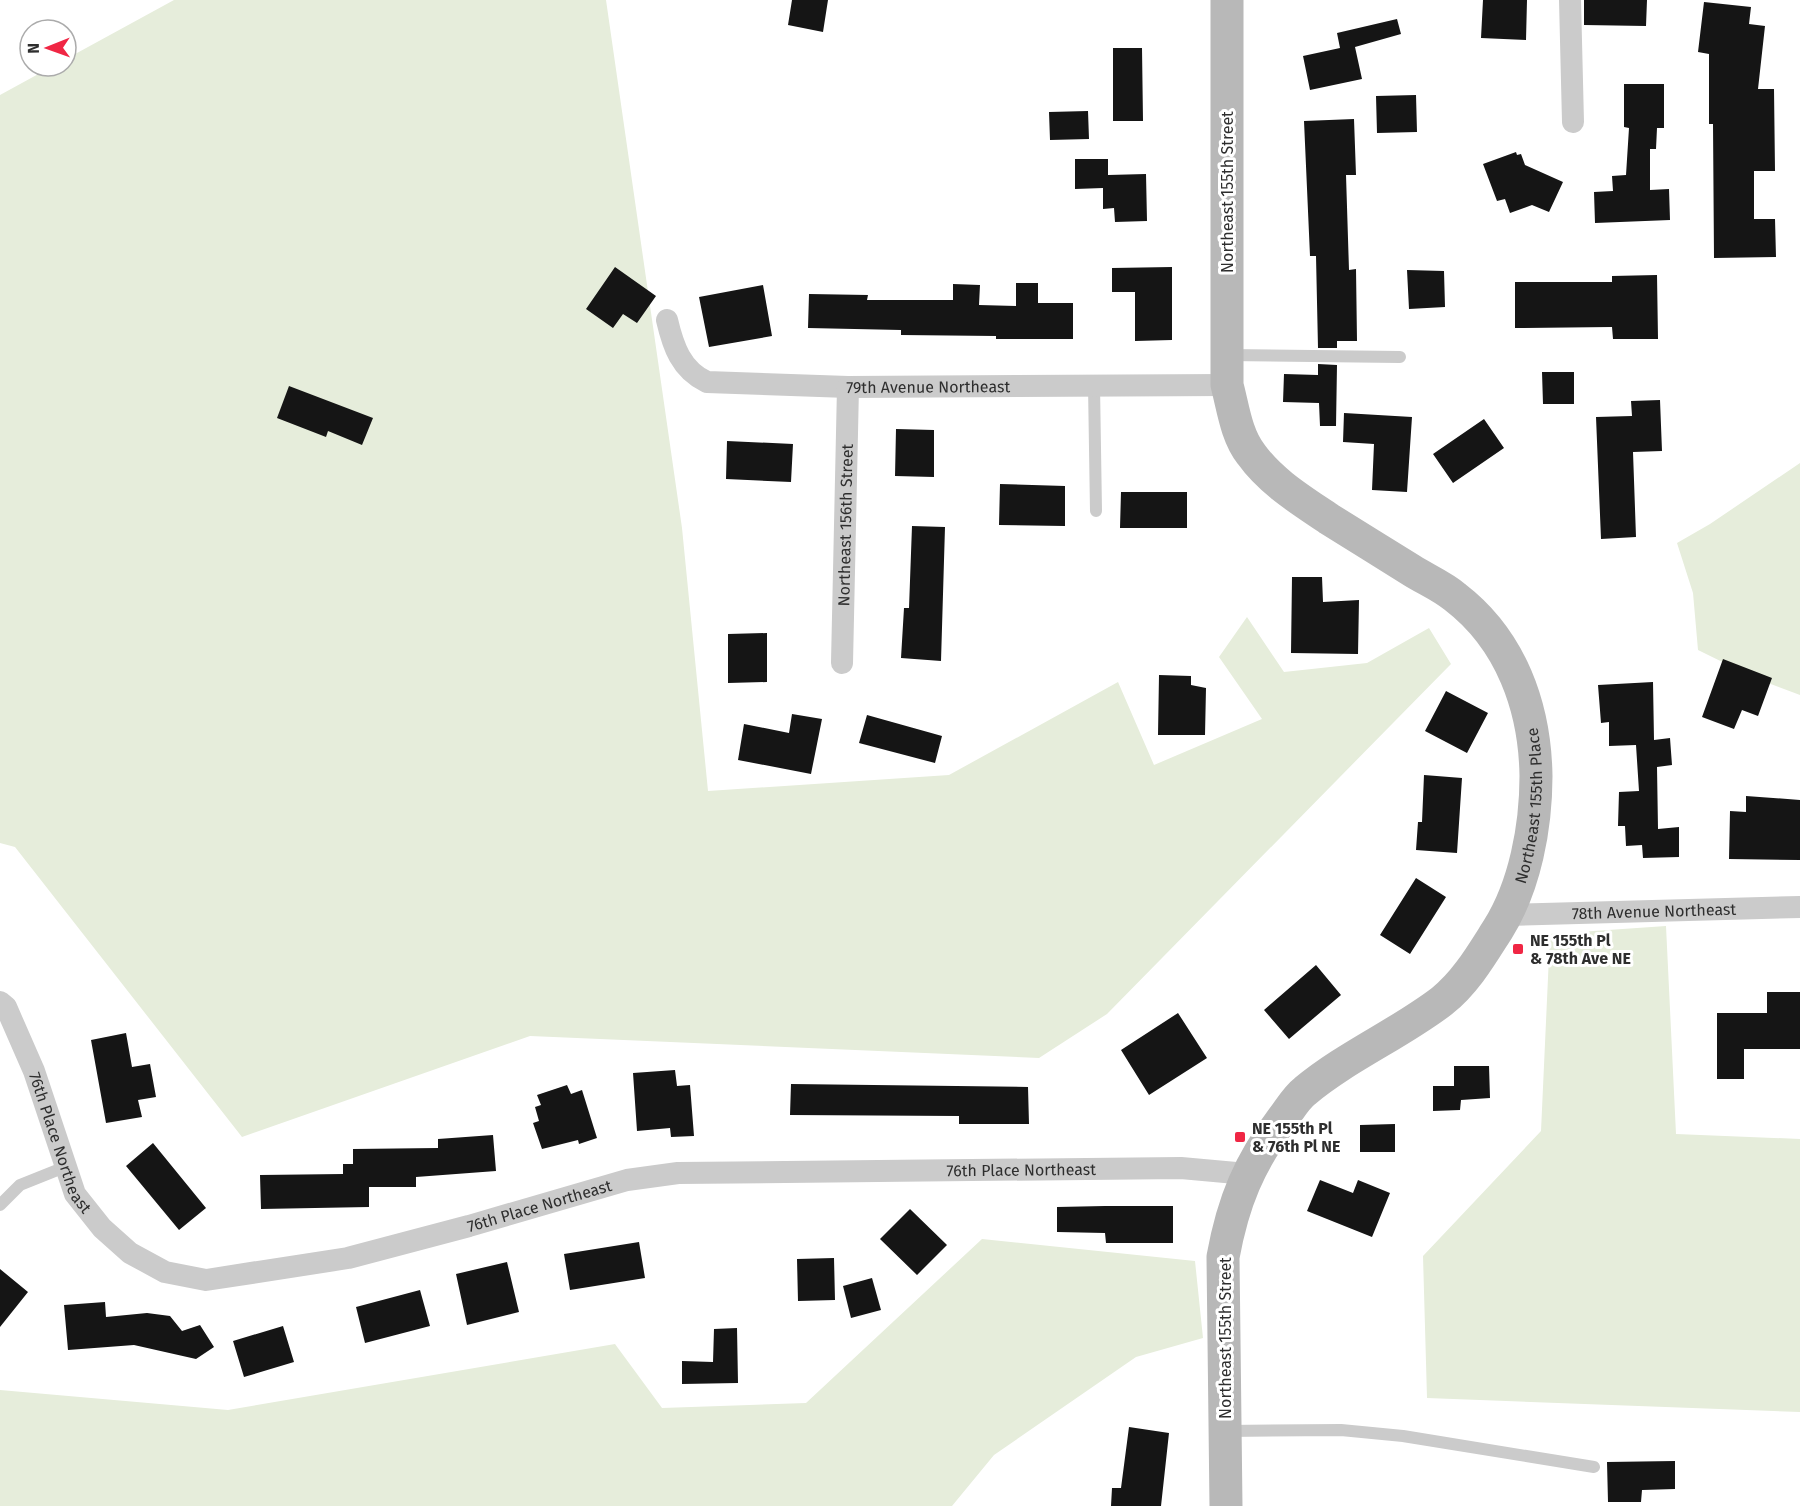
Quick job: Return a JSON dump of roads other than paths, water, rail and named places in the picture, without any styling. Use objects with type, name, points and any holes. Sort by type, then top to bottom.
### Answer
[{"type":"street","name":"Northeast 155th Street","points":[[1227,0],[1227,370]]},
{"type":"street","points":[[1570,0],[1573,122]]},
{"type":"street","name":"79th Avenue Northeast","points":[[667,320],[672,340],[686,368],[695,377],[707,382],[848,387],[1094,385],[1227,370]]},
{"type":"street","name":"Northeast 155th Place","points":[[1227,370],[1236,422],[1249,452],[1273,480],[1374,548],[1455,596],[1484,625],[1509,657],[1528,713],[1536,753],[1536,792],[1523,868],[1507,915],[1473,968],[1443,1000],[1342,1063],[1302,1094],[1270,1135],[1247,1174]]},
{"type":"street","name":"Northeast 156th Street","points":[[842,663],[848,387]]},
{"type":"street","name":"78th Avenue Northeast","points":[[1507,915],[1800,907]]},
{"type":"street","name":"76th Place Northeast","points":[[0,1002],[6,1007],[33,1071],[75,1194],[102,1228],[130,1253],[165,1272],[206,1280],[348,1258],[627,1180],[678,1173],[1181,1168],[1247,1174]]},
{"type":"street","name":"Northeast 155th Street","points":[[1226,1506],[1223,1257],[1230,1218],[1247,1174]]},
{"type":"lane","points":[[1227,370],[1400,357]]},
{"type":"lane","points":[[1094,385],[1096,511]]},
{"type":"lane","points":[[0,1205],[20,1185],[65,1167]]},
{"type":"lane","points":[[1225,1431],[1341,1430],[1403,1436],[1594,1467]]},
{"type":"place","name":"NE 155th Pl & 78th Ave NE","points":[[1518,949]]},
{"type":"place","name":"NE 155th Pl & 76th Pl NE","points":[[1240,1137]]}]
